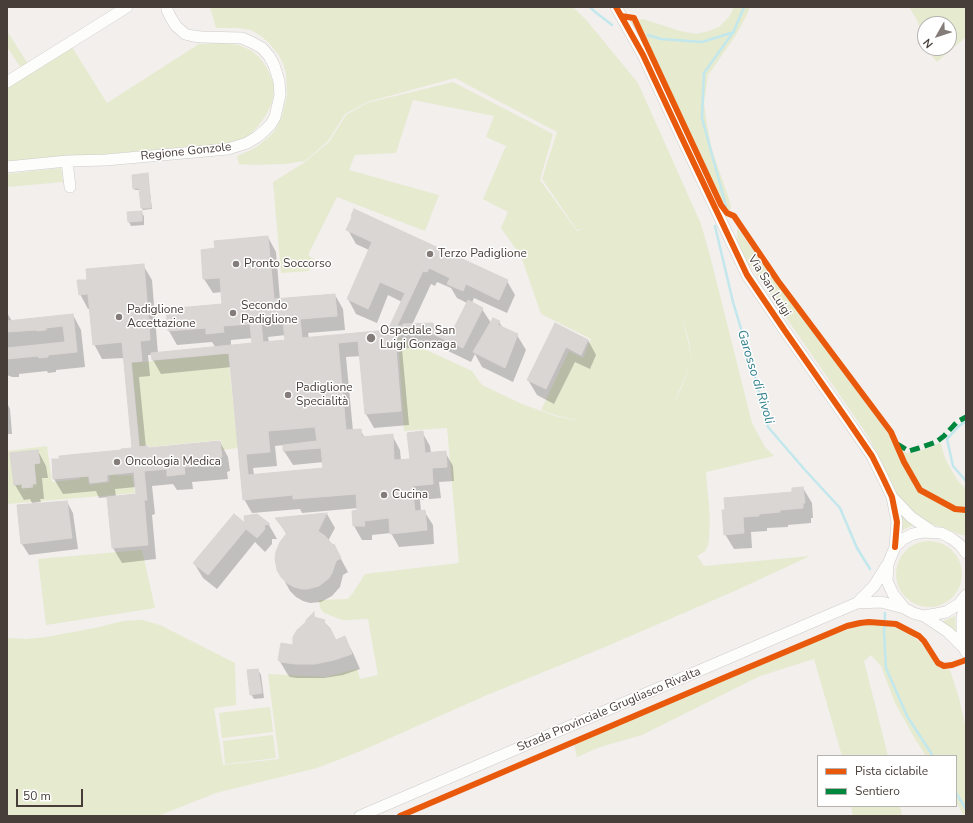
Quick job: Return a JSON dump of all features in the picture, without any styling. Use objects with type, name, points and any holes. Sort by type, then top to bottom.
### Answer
[{"type":"street","points":[[7,82],[127,7]]},
{"type":"street","name":"Regione Gonzole","points":[[7,167],[228,149],[247,143],[257,137],[271,124],[275,117],[280,95],[279,81],[274,65],[262,48],[242,38],[201,37],[185,34],[176,26],[167,10],[167,7]]},
{"type":"street","name":"Via San Luigi","points":[[616,7],[643,55],[747,275],[872,456],[892,498],[896,522],[895,547]]},
{"type":"street","points":[[67,161],[70,187]]},
{"type":"street","name":"Via San Luigi","points":[[892,498],[911,517],[934,532]]},
{"type":"street","points":[[904,608],[892,594],[887,581],[888,564],[895,547],[903,539],[913,534],[923,532],[941,533],[960,545],[966,553]]},
{"type":"street","points":[[951,538],[966,537]]},
{"type":"street","name":"Strada Provinciale Grugliasco Rivalta","points":[[857,603],[874,586],[888,564]]},
{"type":"street","points":[[924,616],[946,612],[959,604],[966,596]]},
{"type":"street","points":[[965,650],[962,632],[962,618],[966,596]]},
{"type":"street","name":"Strada Provinciale Grugliasco Rivalta","points":[[360,816],[857,603],[881,602],[904,608],[913,613],[924,616]]},
{"type":"street","points":[[924,616],[948,632],[965,650]]},
{"type":"green space","points":[[210,7],[572,7],[575,9],[587,21],[638,83],[701,224],[752,423],[765,447],[774,456],[706,472],[710,519],[709,539],[708,546],[705,551],[697,556],[704,566],[810,556],[737,590],[605,647],[487,695],[361,751],[317,768],[216,793],[158,816],[7,816],[7,638],[26,639],[46,637],[123,621],[142,620],[160,625],[235,663],[236,705],[214,708],[223,765],[279,759],[268,674],[325,677],[357,669],[360,679],[378,675],[368,619],[343,620],[324,613],[320,608],[319,600],[348,599],[365,574],[459,563],[447,428],[404,431],[398,337],[472,371],[482,385],[522,404],[555,416],[585,422],[541,410],[569,351],[583,358],[591,339],[541,314],[521,256],[501,228],[508,212],[483,199],[506,146],[486,137],[494,116],[413,100],[396,153],[355,155],[349,170],[439,195],[425,231],[337,197],[308,255],[315,260],[309,271],[281,273],[273,182],[305,162],[329,142],[346,115],[367,103],[453,82],[553,134],[540,180],[577,231],[588,227],[577,230],[542,179],[557,132],[455,78],[367,102],[345,114],[328,141],[305,161],[284,164],[239,164],[237,156],[258,146],[272,134],[277,127],[282,116],[287,95],[286,73],[278,54],[261,36],[251,30],[239,28],[216,28]],"holes":[[[681,312],[689,341],[692,363]],[[692,363],[680,391],[673,404]]]},
{"type":"green space","points":[[734,7],[750,7],[734,38],[708,75],[704,103],[712,150],[730,202],[731,208],[728,215],[724,218],[633,20],[643,19],[680,31],[696,34],[719,27],[729,17]]},
{"type":"green space","points":[[909,7],[966,7],[966,37],[957,45],[957,16],[917,16],[917,20]]},
{"type":"green space","points":[[7,31],[28,64],[21,68],[7,47]]},
{"type":"green space","points":[[224,43],[239,45],[252,51],[260,58],[267,68],[273,82],[274,91],[272,103],[258,126],[245,140],[233,143],[7,163],[7,88],[72,47],[107,103],[199,44]]},
{"type":"green space","points":[[932,56],[944,56],[937,62]]},
{"type":"green space","points":[[61,168],[63,182],[7,187],[7,174]]},
{"type":"green space","points":[[737,228],[902,452],[909,453],[920,451],[940,442],[945,458],[951,469],[958,481],[966,489],[966,535],[956,533],[922,520],[909,510],[899,498],[866,433],[742,254],[737,239]]},
{"type":"green space","points":[[228,354],[238,448],[222,450],[221,440],[149,447],[149,445],[140,446],[132,363]]},
{"type":"green space","points":[[47,446],[52,482],[80,479],[79,473],[87,471],[89,485],[110,482],[109,470],[116,469],[117,476],[132,475],[135,493],[7,504],[7,451]]},
{"type":"green space","points":[[902,514],[914,525],[902,530]]},
{"type":"green space","points":[[929,541],[942,544],[952,551],[959,561],[962,574],[959,587],[952,597],[942,604],[929,607],[916,604],[906,597],[899,587],[896,574],[899,561],[906,551],[916,544]]},
{"type":"green space","points":[[142,550],[155,608],[46,625],[38,559]]},
{"type":"green space","points":[[955,616],[956,634],[941,622]]},
{"type":"green space","points":[[870,624],[895,627],[911,635],[921,643],[940,668],[950,670],[959,698],[966,729],[966,816],[964,816],[957,804],[957,755],[925,755],[895,703],[881,666],[871,655],[864,661],[888,755],[842,755],[814,659],[760,676],[642,735],[600,747],[577,757],[574,744],[827,637],[862,625]]},
{"type":"green space","points":[[270,707],[273,732],[222,738],[219,713]]},
{"type":"green space","points":[[273,735],[276,758],[225,764],[223,741]]},
{"type":"green space","points":[[851,807],[900,807],[902,816],[853,816]]},
{"type":"building","points":[[148,173],[151,208],[141,208],[139,188],[133,189],[132,175]]},
{"type":"building","points":[[354,209],[508,280],[499,300],[466,284],[463,291],[447,284],[450,278],[429,268],[427,272],[423,271],[397,326],[403,326],[403,324],[433,323],[434,327],[451,334],[468,300],[483,308],[463,348],[425,332],[419,331],[395,335],[401,411],[365,414],[358,341],[338,343],[346,430],[361,429],[362,437],[393,434],[394,460],[410,459],[407,433],[423,431],[425,453],[446,451],[447,467],[432,468],[433,484],[412,486],[415,511],[425,510],[427,530],[390,534],[389,518],[364,521],[365,526],[353,526],[352,511],[357,510],[356,494],[293,499],[293,495],[243,500],[229,353],[152,360],[151,353],[252,343],[250,324],[223,326],[224,332],[206,334],[206,328],[168,331],[166,309],[222,304],[220,278],[203,279],[201,250],[215,248],[214,241],[268,236],[274,299],[335,294],[337,316],[300,319],[302,338],[388,330],[405,293],[380,282],[368,309],[347,299],[372,242],[346,230],[352,217],[351,216]],"holes":[[[283,320],[285,340],[263,342],[261,322]],[[315,427],[317,441],[283,445],[283,451],[321,448],[323,468],[248,475],[246,454],[270,452],[268,431]]]},
{"type":"building","points":[[142,211],[142,221],[128,222],[127,212]]},
{"type":"building","points":[[144,264],[150,340],[140,341],[142,361],[131,362],[139,447],[148,446],[148,448],[220,441],[222,457],[219,457],[220,464],[184,467],[185,474],[167,476],[167,469],[144,471],[147,500],[144,500],[148,545],[112,548],[107,497],[136,494],[134,472],[107,475],[107,481],[90,483],[89,476],[53,479],[52,459],[59,459],[59,456],[132,448],[122,342],[93,345],[88,294],[79,295],[77,280],[87,280],[86,269]]},
{"type":"building","points":[[73,314],[77,352],[48,355],[48,357],[39,358],[38,356],[7,359],[7,348],[65,342],[63,326],[46,328],[46,330],[37,331],[7,332],[7,321]]},
{"type":"building","points":[[493,318],[500,321],[498,325],[518,334],[505,368],[473,352]]},
{"type":"building","points":[[555,323],[588,340],[581,355],[566,347],[546,389],[527,380]]},
{"type":"building","points":[[38,450],[40,463],[34,464],[36,484],[32,484],[33,487],[22,488],[22,484],[14,485],[10,453]]},
{"type":"building","points":[[803,487],[805,503],[803,503],[803,508],[780,510],[780,512],[759,514],[759,516],[743,517],[744,533],[724,535],[722,510],[725,510],[724,498],[792,492],[792,488]]},
{"type":"building","points":[[67,501],[72,538],[21,544],[17,505]]},
{"type":"building","points":[[327,513],[318,531],[333,545],[334,544],[341,558],[336,561],[329,578],[319,586],[307,589],[294,587],[281,577],[277,570],[275,558],[276,552],[280,542],[287,533],[275,518]]},
{"type":"building","points":[[234,514],[245,523],[244,516],[257,514],[270,524],[264,525],[265,529],[257,538],[246,529],[208,575],[193,563]]},
{"type":"building","points":[[314,612],[314,617],[325,620],[324,622],[330,628],[336,640],[345,636],[352,654],[315,664],[280,662],[278,660],[281,643],[293,645],[293,637],[297,630]]},
{"type":"building","points":[[258,669],[262,693],[250,695],[247,670]]},
{"type":"waterway","points":[[590,7],[612,25]]},
{"type":"waterway","name":"Garosso di Rivoli","points":[[722,214],[726,206],[702,118],[704,73],[734,31],[744,7]]},
{"type":"waterway","points":[[648,35],[661,39],[702,42],[734,32]]},
{"type":"waterway","name":"Garosso di Rivoli","points":[[715,226],[733,302],[752,365],[768,427],[840,508],[857,548],[870,569]]},
{"type":"waterway","points":[[966,421],[947,439],[953,466],[966,481]]},
{"type":"waterway","name":"Garosso di Rivoli","points":[[885,613],[884,633],[886,668],[907,716],[932,755]]},
{"type":"waterway","name":"Garosso di Rivoli","points":[[957,795],[966,809]]},
{"type":"marked path","points":[[897,444],[909,451],[936,442],[957,422],[966,417]]},
{"type":"cycle path","points":[[616,7],[643,55],[747,275],[872,456],[892,497],[897,522],[895,547]]},
{"type":"cycle path","points":[[621,16],[634,18],[721,205],[727,213],[734,216],[778,281],[891,432],[904,462],[920,490],[955,509],[966,510]]},
{"type":"cycle path","points":[[400,816],[847,626],[869,622],[896,624],[919,636],[924,641],[938,663],[944,666],[966,660]]},
{"type":"place","name":"Terzo Padiglione","points":[[430,254]]},
{"type":"place","name":"Pronto Soccorso","points":[[236,264]]},
{"type":"place","name":"Secondo Padiglione","points":[[233,313]]},
{"type":"place","name":"Padiglione Accettazione","points":[[119,317]]},
{"type":"place","name":"Ospedale San Luigi Gonzaga","points":[[371,338]]},
{"type":"place","name":"Padiglione Specialità","points":[[288,395]]},
{"type":"place","name":"Oncologia Medica","points":[[117,462]]},
{"type":"place","name":"Cucina","points":[[384,495]]}]
